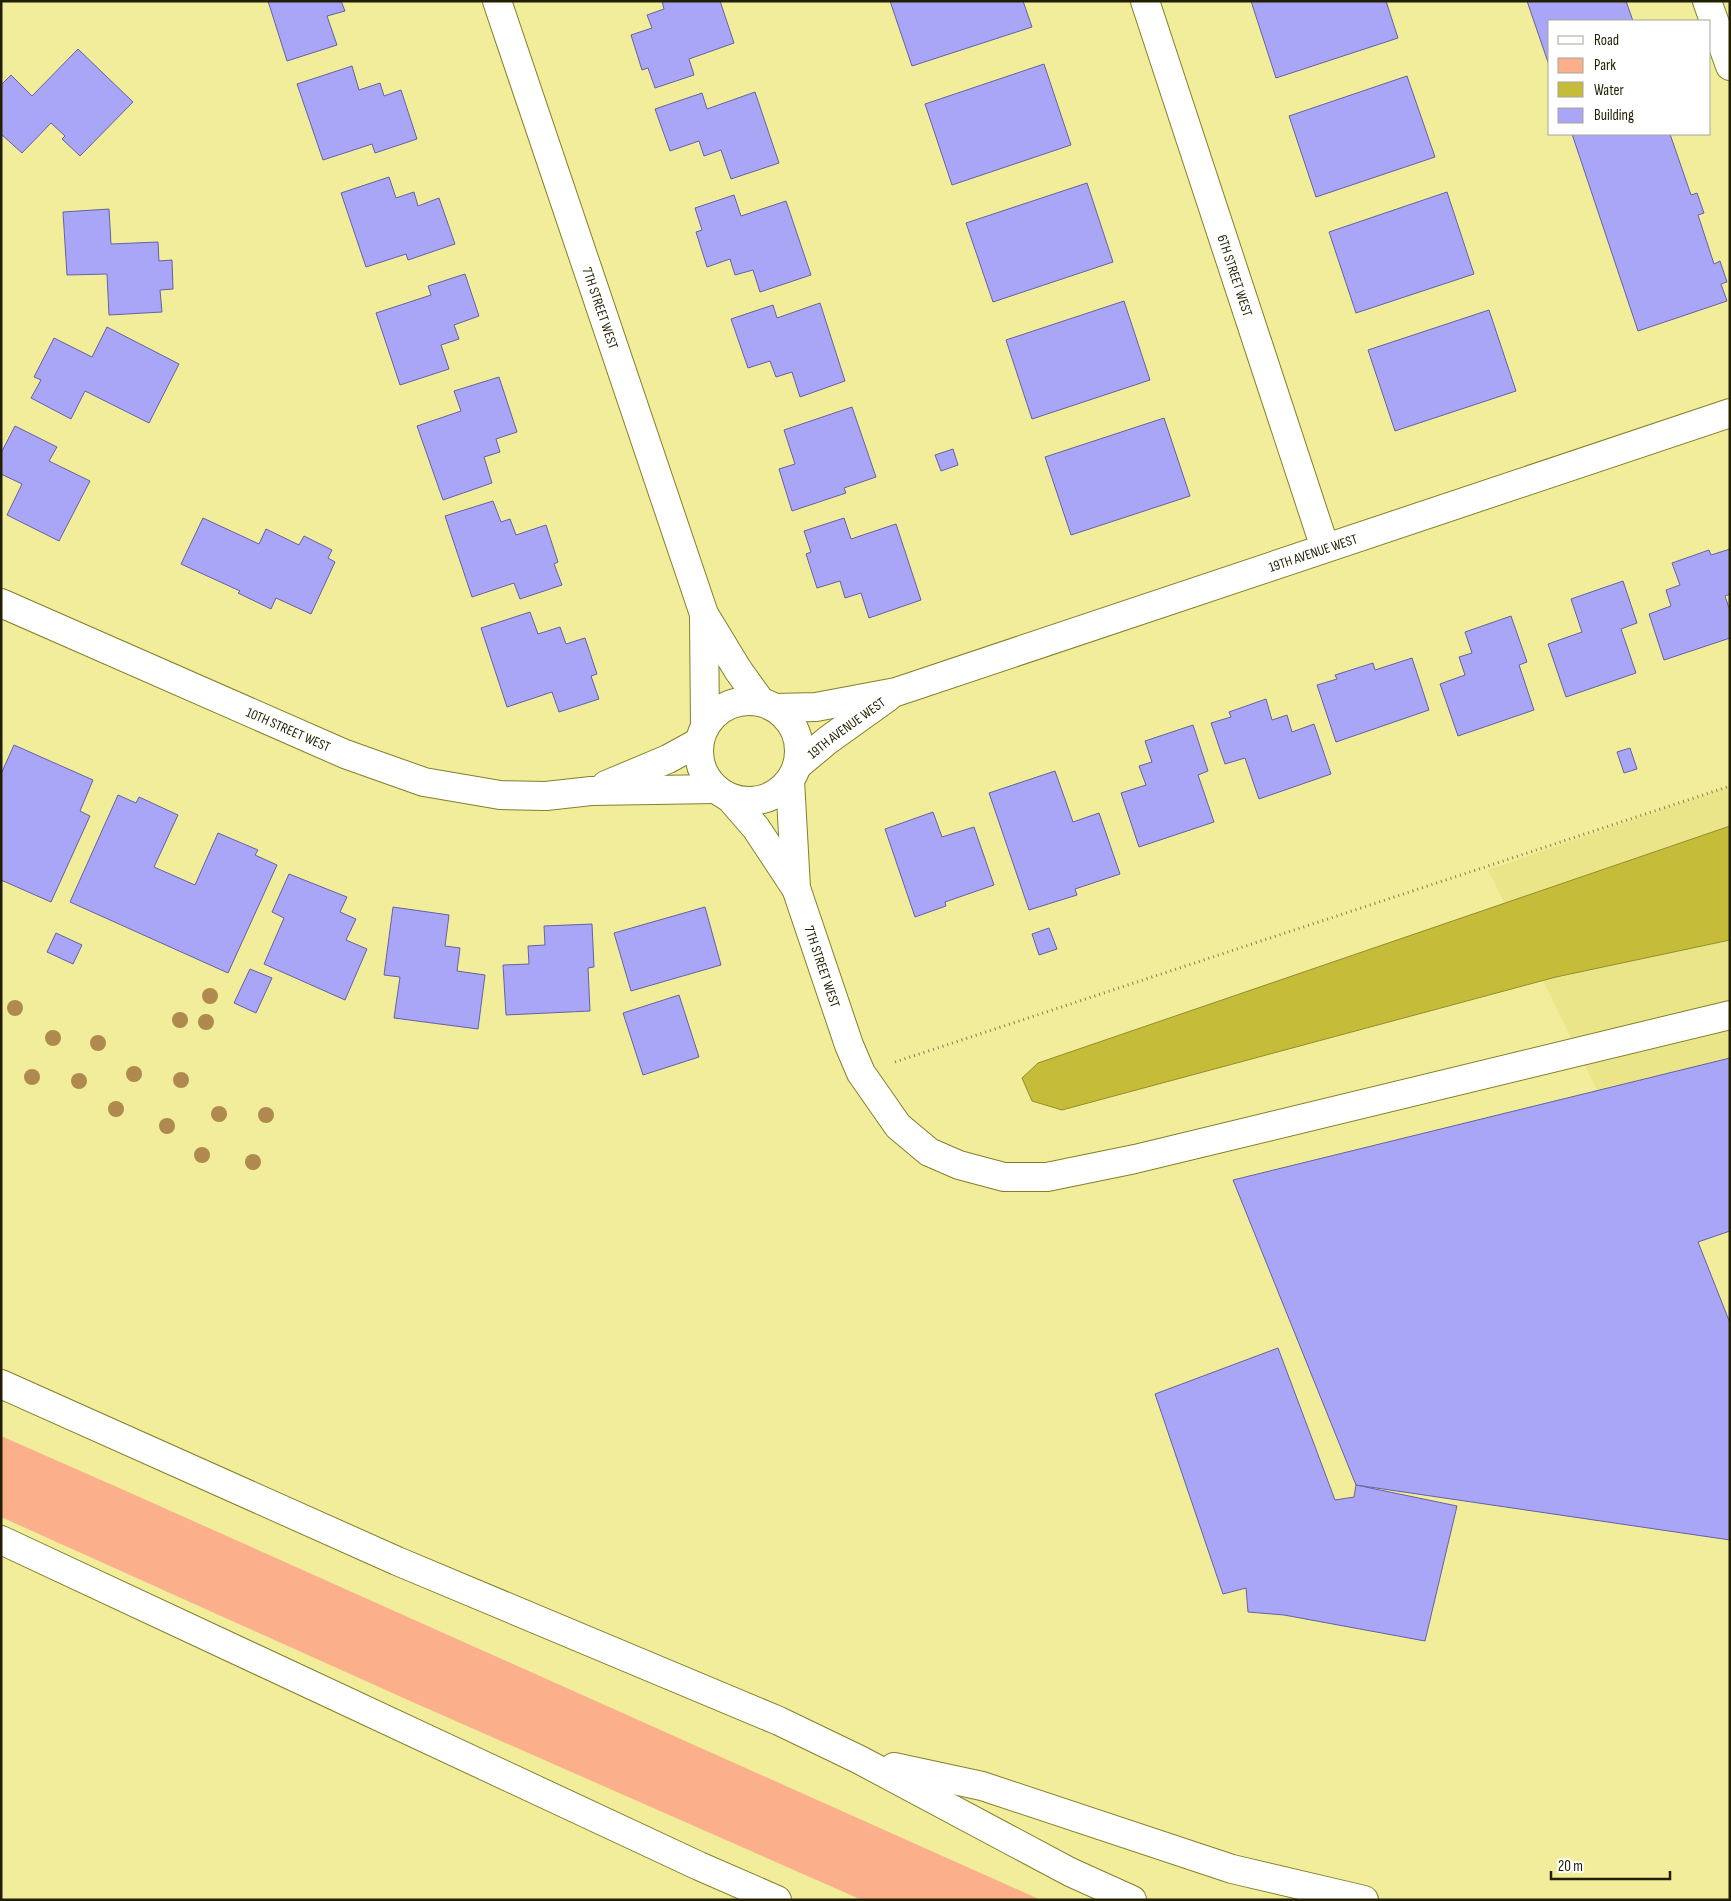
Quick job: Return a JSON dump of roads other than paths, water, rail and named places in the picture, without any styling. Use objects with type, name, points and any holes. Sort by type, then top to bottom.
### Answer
[{"type":"main road","name":"7TH STREET WEST","points":[[497,1],[704,614],[738,670],[769,705]]},
{"type":"main road","name":"6TH STREET WEST","points":[[1146,1],[1325,548]]},
{"type":"main road","points":[[1707,1],[1730,66]]},
{"type":"main road","name":"19TH AVENUE WEST","points":[[769,705],[816,707],[896,692],[1730,413]]},
{"type":"main road","name":"10TH STREET WEST","points":[[1,602],[345,754],[424,782],[500,795],[546,796],[591,791],[723,793]]},
{"type":"main road","name":"7TH STREET WEST","points":[[702,735],[704,614]]},
{"type":"main road","name":"19TH AVENUE WEST","points":[[794,773],[828,740],[896,692]]},
{"type":"main road","points":[[745,701],[769,705],[786,718],[796,732],[800,749],[794,773],[779,792],[764,799],[747,801],[723,793],[705,776],[699,759],[702,735],[716,713],[729,704],[745,701]]},
{"type":"main road","name":"10TH STREET WEST","points":[[591,791],[668,759],[702,735]]},
{"type":"main road","name":"7TH STREET WEST","points":[[794,773],[796,888]]},
{"type":"main road","name":"7TH STREET WEST","points":[[723,793],[756,828],[796,888],[848,1045],[861,1073],[898,1126],[929,1152],[959,1165],[1004,1177],[1047,1177],[1136,1160],[1730,1015]]},
{"type":"main road","points":[[1,1384],[396,1561],[779,1720],[860,1760],[1070,1872],[1132,1900]]},
{"type":"main road","points":[[1,1540],[698,1866],[777,1900]]},
{"type":"main road","points":[[860,1760],[982,1786],[1232,1869],[1364,1900]]},
{"type":"main road","points":[[698,1866],[755,1900]]},
{"type":"water","points":[[1730,826],[1730,940],[1556,977],[1062,1110],[1032,1101],[1022,1078],[1038,1063]]}]
